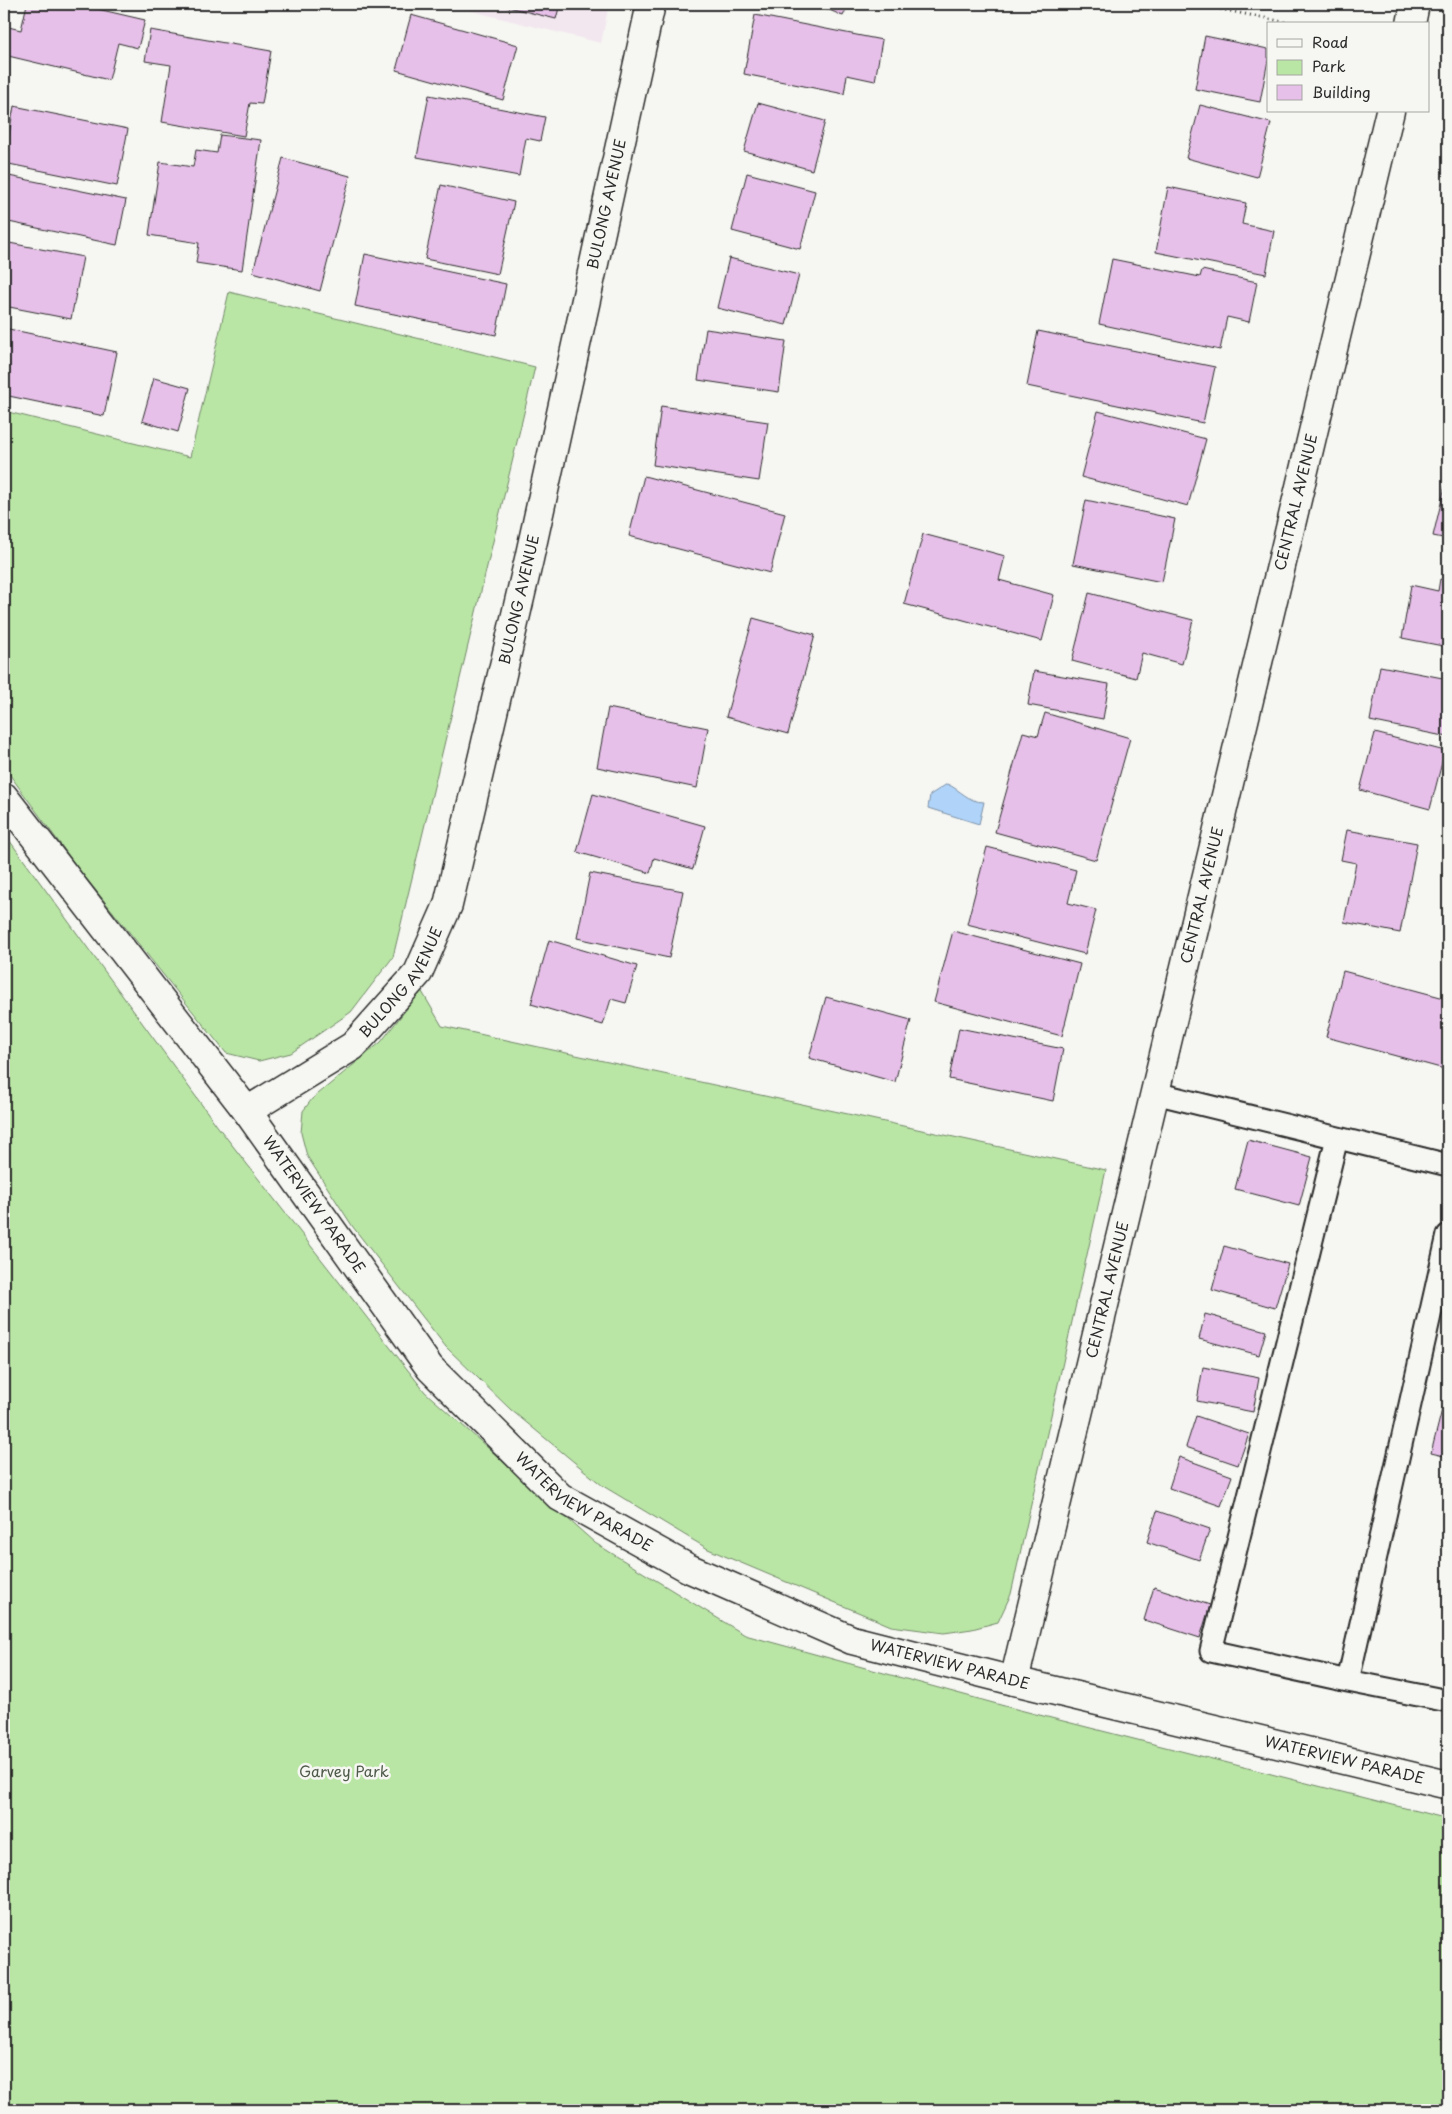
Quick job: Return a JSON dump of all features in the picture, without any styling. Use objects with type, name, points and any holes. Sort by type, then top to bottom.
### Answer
[{"type":"street","name":"BULONG AVENUE","points":[[247,1111],[353,1046],[418,973],[448,905],[529,559],[651,4]]},
{"type":"street","points":[[1411,22],[1415,4]]},
{"type":"street","name":"CENTRAL AVENUE","points":[[1014,1681],[1390,112]]},
{"type":"street","name":"WATERVIEW PARADE","points":[[4,797],[247,1111],[430,1368],[560,1497],[688,1568],[852,1640],[1014,1681],[1448,1785]]},
{"type":"lane","points":[[1155,1093],[1448,1165]]},
{"type":"lane","points":[[1337,1138],[1211,1651],[1448,1701]]},
{"type":"lane","points":[[1348,1680],[1448,1235]]},
{"type":"path","points":[[1196,4],[1284,22]]},
{"type":"path","points":[[4,1895],[10,1902],[4,1923]]},
{"type":"shaded area","points":[[444,4],[609,4],[601,43]]},
{"type":"green space","points":[[229,292],[535,367],[393,957],[351,1012],[291,1053],[259,1061],[226,1053],[77,867],[4,767],[4,411],[190,457]]},
{"type":"green space","name":"Garvey Park","points":[[4,833],[218,1127],[425,1392],[595,1543],[745,1635],[1008,1707],[1448,1819],[1448,2110],[4,2110]]},
{"type":"green space","points":[[421,990],[442,1026],[1106,1170],[1011,1594],[998,1622],[972,1629],[944,1633],[891,1626],[708,1549],[603,1486],[510,1409],[446,1347],[353,1227],[307,1156],[301,1133],[303,1111],[312,1099],[381,1042]]},
{"type":"water","points":[[947,784],[973,800],[984,802],[979,824],[928,808],[930,795]]},
{"type":"building","points":[[27,4],[76,4],[145,20],[138,48],[118,43],[109,80],[4,55],[4,26],[21,30]]},
{"type":"building","points":[[496,4],[560,4],[556,19]]},
{"type":"building","points":[[816,4],[849,4],[843,16]]},
{"type":"building","points":[[411,15],[518,45],[503,100],[396,70]]},
{"type":"building","points":[[755,15],[882,40],[875,81],[847,75],[844,94],[744,74]]},
{"type":"building","points":[[150,30],[271,51],[262,104],[250,103],[244,136],[162,122],[171,65],[145,61]]},
{"type":"building","points":[[1205,36],[1267,49],[1267,65],[1260,102],[1195,89]]},
{"type":"building","points":[[429,95],[545,117],[540,141],[526,138],[519,176],[417,157]]},
{"type":"building","points":[[758,103],[825,121],[812,170],[744,151]]},
{"type":"building","points":[[1200,105],[1271,123],[1257,177],[1186,158]]},
{"type":"building","points":[[14,106],[128,129],[117,186],[4,163]]},
{"type":"building","points":[[220,135],[261,140],[242,270],[196,263],[199,243],[149,235],[160,162],[193,167],[196,150],[217,153]]},
{"type":"building","points":[[283,158],[350,176],[320,291],[253,272]]},
{"type":"building","points":[[747,173],[815,191],[800,249],[732,231]]},
{"type":"building","points":[[4,175],[126,200],[117,245],[4,221]]},
{"type":"building","points":[[441,185],[514,202],[498,274],[425,259]]},
{"type":"building","points":[[1168,187],[1246,203],[1242,224],[1274,231],[1266,274],[1156,252]]},
{"type":"building","points":[[4,242],[83,257],[71,319],[4,306]]},
{"type":"building","points":[[365,254],[506,284],[496,335],[355,306]]},
{"type":"building","points":[[729,258],[799,275],[786,325],[717,308]]},
{"type":"building","points":[[1112,259],[1200,277],[1202,270],[1257,282],[1249,322],[1227,317],[1220,350],[1099,324]]},
{"type":"building","points":[[4,328],[117,352],[104,416],[4,395]]},
{"type":"building","points":[[706,329],[786,341],[779,392],[698,380]]},
{"type":"building","points":[[1038,331],[1215,367],[1203,423],[1027,386]]},
{"type":"building","points":[[154,378],[190,388],[178,432],[142,421]]},
{"type":"building","points":[[661,406],[768,422],[759,481],[653,465]]},
{"type":"building","points":[[1098,411],[1206,439],[1188,506],[1081,477]]},
{"type":"building","points":[[1448,474],[1448,539],[1433,536]]},
{"type":"building","points":[[644,476],[785,513],[770,573],[629,536]]},
{"type":"building","points":[[1086,500],[1175,519],[1162,582],[1073,564]]},
{"type":"building","points":[[923,534],[1005,556],[999,580],[1054,595],[1042,641],[904,604]]},
{"type":"building","points":[[1440,579],[1448,581],[1448,647],[1402,638],[1411,585],[1438,591]]},
{"type":"building","points":[[1089,593],[1193,620],[1182,664],[1142,653],[1136,678],[1072,661]]},
{"type":"building","points":[[753,618],[815,635],[788,734],[726,717]]},
{"type":"building","points":[[1380,666],[1448,679],[1448,737],[1370,721]]},
{"type":"building","points":[[1034,671],[1109,684],[1103,719],[1028,705]]},
{"type":"building","points":[[608,708],[708,728],[697,788],[597,767]]},
{"type":"building","points":[[1045,713],[1130,738],[1096,860],[995,832],[1023,732],[1038,736]]},
{"type":"building","points":[[1375,733],[1445,751],[1430,809],[1360,790]]},
{"type":"building","points":[[593,794],[705,826],[693,869],[654,858],[650,873],[577,852]]},
{"type":"building","points":[[1347,830],[1417,843],[1400,933],[1344,922],[1356,863],[1341,860]]},
{"type":"building","points":[[987,847],[1076,870],[1068,903],[1096,910],[1085,954],[967,924]]},
{"type":"building","points":[[590,873],[683,891],[669,958],[577,938]]},
{"type":"building","points":[[953,931],[1080,964],[1062,1036],[934,1002]]},
{"type":"building","points":[[549,940],[637,966],[626,1003],[611,999],[603,1025],[531,1004]]},
{"type":"building","points":[[1343,971],[1448,999],[1448,1070],[1326,1037]]},
{"type":"building","points":[[826,997],[911,1020],[895,1082],[809,1058]]},
{"type":"building","points":[[959,1028],[1063,1049],[1053,1101],[949,1079]]},
{"type":"building","points":[[1248,1140],[1312,1157],[1299,1206],[1235,1189]]},
{"type":"building","points":[[1224,1246],[1288,1264],[1275,1308],[1212,1290]]},
{"type":"building","points":[[1205,1314],[1266,1331],[1259,1355],[1199,1339]]},
{"type":"building","points":[[1203,1367],[1259,1378],[1253,1412],[1197,1401]]},
{"type":"building","points":[[1448,1386],[1448,1457],[1431,1453]]},
{"type":"building","points":[[1196,1416],[1249,1434],[1238,1465],[1186,1447]]},
{"type":"building","points":[[1179,1457],[1232,1476],[1221,1506],[1169,1488]]},
{"type":"building","points":[[1157,1511],[1210,1529],[1199,1560],[1147,1542]]},
{"type":"building","points":[[1154,1587],[1210,1605],[1200,1638],[1144,1620]]}]
